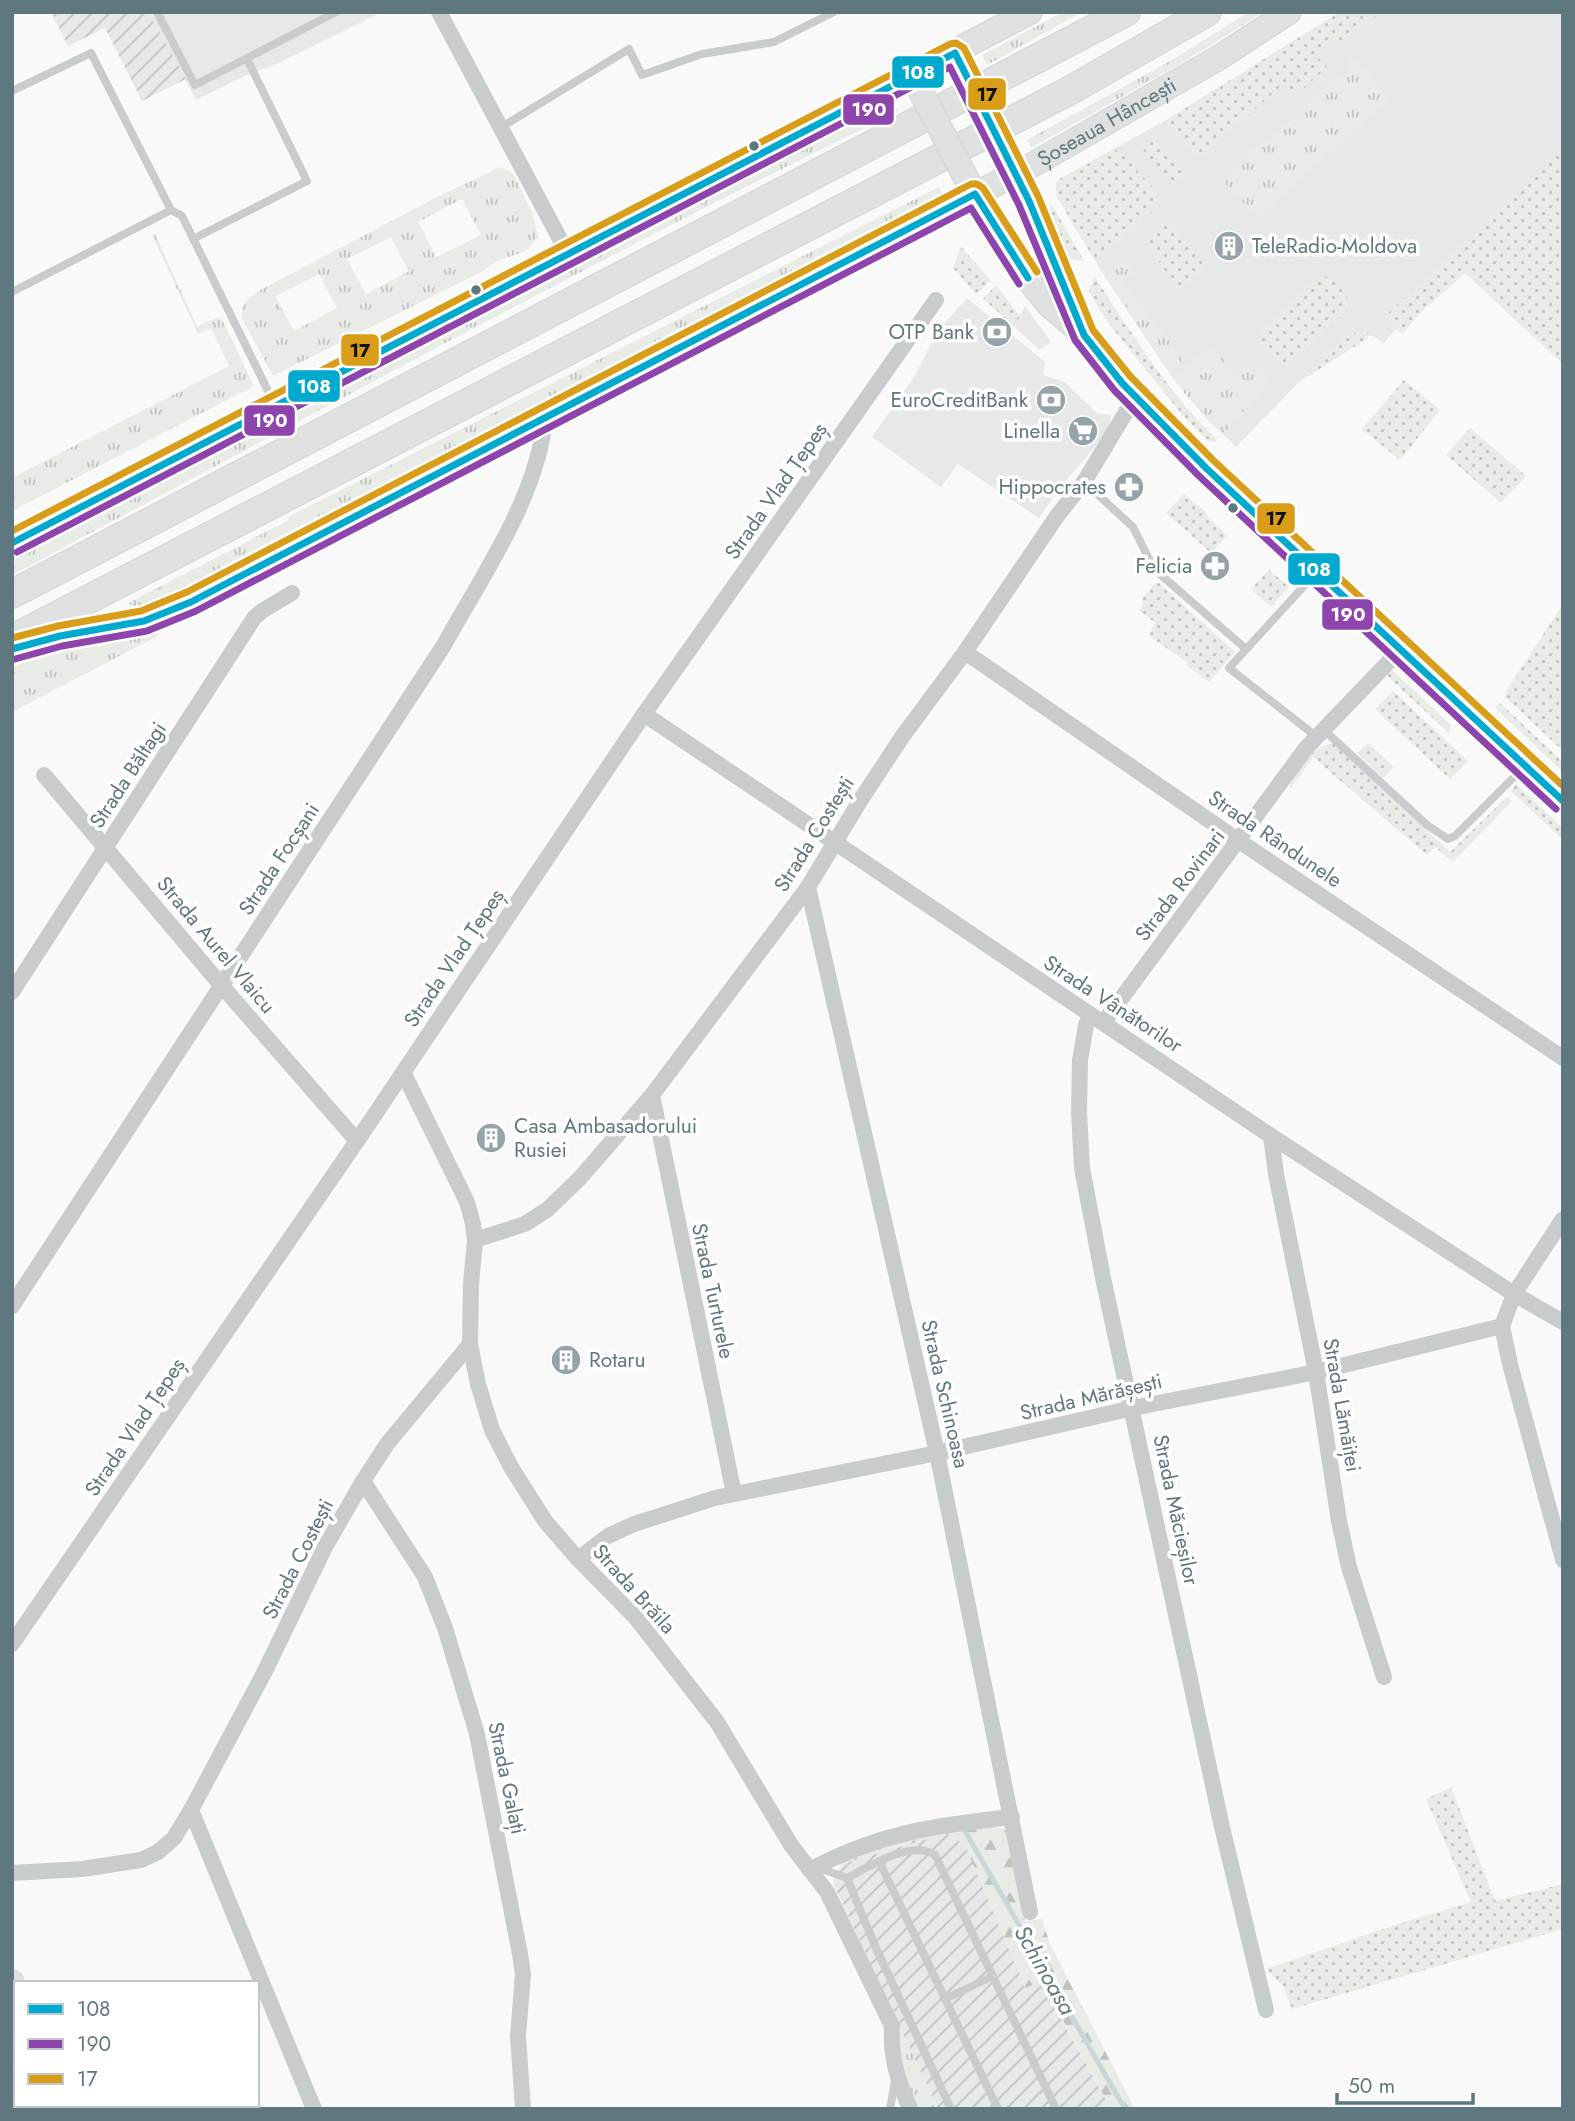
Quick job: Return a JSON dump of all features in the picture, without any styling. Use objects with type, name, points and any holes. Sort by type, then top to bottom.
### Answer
[{"type":"highway","points":[[12,594],[1126,12]]},
{"type":"highway","name":"Șoseaua Hâncești","points":[[12,639],[1057,97],[1207,12]]},
{"type":"highway","name":"Șoseaua Hâncești","points":[[12,649],[60,636],[144,621],[191,603]]},
{"type":"main road","points":[[12,543],[568,254],[958,60],[1030,12]]},
{"type":"main road","name":"Șoseaua Hâncești","points":[[191,603],[545,419],[971,188],[1220,57],[1290,12]]},
{"type":"main road","points":[[958,60],[1012,167],[1084,335]]},
{"type":"main road","points":[[916,81],[971,188],[1032,284],[1049,305],[1084,335],[1135,397],[1206,468],[1563,801]]},
{"type":"street","points":[[439,12],[568,254]]},
{"type":"street","name":"Strada Vlad Țepeș","points":[[12,1644],[357,1141],[644,715],[936,300]]},
{"type":"street","name":"Strada Costești","points":[[475,1240],[525,1224],[548,1209],[580,1178],[652,1095],[808,887],[902,737],[965,652],[1057,516],[1084,482],[1135,397]]},
{"type":"street","name":"Strada Focșani","points":[[12,1306],[444,645],[533,476],[543,443],[545,419]]},
{"type":"street","name":"Strada Băltagi","points":[[12,992],[254,618],[292,593]]},
{"type":"street","name":"Strada Rovinari","points":[[1097,1019],[1239,841],[1307,748],[1401,649]]},
{"type":"street","name":"Strada Rândunele","points":[[965,652],[1239,841],[1563,1058]]},
{"type":"street","name":"Strada Vânătorilor","points":[[644,715],[1271,1136],[1514,1294],[1563,1322]]},
{"type":"street","name":"Strada Aurel Vlaicu","points":[[44,775],[357,1141]]},
{"type":"street","name":"Strada Schinoasa","points":[[808,887],[937,1453],[1030,1912]]},
{"type":"street","name":"Strada Măcieșilor","points":[[1097,1019],[1086,1025],[1080,1060],[1082,1168],[1103,1278],[1222,1827],[1266,2010]]},
{"type":"street","name":"Strada Brăila","points":[[403,1072],[467,1202],[473,1224],[475,1240],[470,1344],[492,1430],[545,1521],[636,1618],[717,1722],[791,1845],[813,1869],[827,1892],[892,2026],[891,2045],[896,2076],[909,2109]]},
{"type":"street","name":"Strada Turturele","points":[[652,1095],[734,1494]]},
{"type":"street","name":"Strada Lămăiței","points":[[1271,1136],[1276,1174],[1316,1372],[1339,1521],[1349,1567],[1384,1677]]},
{"type":"street","points":[[1561,1550],[1510,1364],[1503,1326],[1514,1294],[1563,1219]]},
{"type":"street","name":"Strada Mărășești","points":[[578,1559],[608,1536],[682,1507],[1133,1408],[1316,1372],[1503,1326]]},
{"type":"street","name":"Strada Costești","points":[[12,1874],[82,1869],[141,1860],[158,1852],[174,1838],[265,1671],[325,1547],[363,1481],[387,1444],[470,1344]]},
{"type":"street","name":"Strada Galați","points":[[363,1481],[425,1577],[449,1639],[477,1734],[522,1964],[518,2036],[523,2109]]},
{"type":"street","points":[[191,1811],[314,2109]]},
{"type":"street","points":[[813,1869],[838,1855],[887,1837],[933,1826],[1012,1816]]},
{"type":"lane","points":[[156,12],[195,85],[337,12]]},
{"type":"lane","points":[[499,129],[629,49],[642,75],[702,54],[774,42],[834,12]]},
{"type":"lane","points":[[12,91],[91,53],[171,210],[182,216],[275,406]]},
{"type":"lane","points":[[193,239],[307,181],[247,60]]},
{"type":"lane","points":[[12,292],[171,210]]},
{"type":"lane","points":[[1084,482],[1133,527],[1154,569],[1246,649]]},
{"type":"lane","points":[[1317,571],[1229,668],[1320,733],[1427,825],[1448,839],[1455,836],[1525,766]]},
{"type":"lane","points":[[813,1869],[846,1878],[879,1861],[919,1849],[935,1854],[1056,2109]]},
{"type":"lane","points":[[879,1861],[998,2109]]},
{"type":"lane","points":[[846,1878],[951,2109]]},
{"type":"lane","points":[[945,1999],[993,1976]]},
{"type":"lane","points":[[890,2109],[896,2076]]},
{"type":"shaded area","points":[[51,12],[148,12],[186,79],[142,101],[105,28],[68,46]]},
{"type":"shaded area","points":[[148,12],[382,12],[275,65],[249,74],[196,100]]},
{"type":"shaded area","points":[[1340,12],[1563,12],[1563,364],[1465,273],[1421,312],[1402,334],[1396,329],[1384,343],[1370,335],[1299,382],[1236,447],[1205,417],[1172,377],[1102,272],[1057,197],[1056,184],[1061,178],[1168,119]]},
{"type":"shaded area","points":[[967,298],[1045,362],[1043,375],[1065,382],[1097,413],[1111,415],[1109,430],[1062,485],[1039,518],[958,464],[941,487],[872,437],[914,377],[937,332]]},
{"type":"shaded area","points":[[1025,306],[1051,342],[1039,350],[1014,326]]},
{"type":"shaded area","points":[[947,1833],[966,1845],[1025,1988],[1041,1982],[1111,2109],[938,2109],[833,1883],[841,1864]]},
{"type":"green space","points":[[1063,12],[1082,12],[987,65],[982,55]]},
{"type":"green space","points":[[1249,12],[1264,12],[1175,67],[1031,148],[1027,140],[1172,60]]},
{"type":"green space","points":[[1340,12],[1382,12],[1341,43],[1335,38],[1198,160],[1167,129],[1168,119]]},
{"type":"green space","points":[[1349,53],[1390,98],[1258,218],[1223,181],[1252,154],[1250,151],[1262,141],[1265,143],[1293,118],[1301,117],[1308,110],[1308,103],[1347,68]]},
{"type":"green space","points":[[1318,58],[1327,67],[1299,93],[1292,94],[1288,90],[1290,85]]},
{"type":"green space","points":[[893,102],[899,111],[564,281],[12,575],[12,557]]},
{"type":"green space","points":[[1154,140],[1185,174],[1173,184],[1143,150]]},
{"type":"green space","points":[[1115,150],[1121,153],[1161,197],[1148,207],[1152,212],[1113,248],[1094,259],[1057,197],[1056,184],[1061,178]]},
{"type":"green space","points":[[1563,150],[1563,364],[1465,273],[1421,312],[1402,334],[1384,317]]},
{"type":"green space","points":[[501,167],[513,173],[532,213],[538,237],[526,251],[497,261],[483,271],[273,376],[242,318],[243,307],[249,298],[437,197]],"holes":[[[462,199],[481,235],[436,257],[418,222]],[[391,237],[409,271],[366,294],[347,259]],[[319,274],[337,308],[294,331],[275,296]]]},
{"type":"green space","points":[[939,187],[943,195],[172,595],[137,608],[129,604],[289,520],[288,517]]},
{"type":"green space","points":[[1051,203],[1084,261],[1069,257],[1049,220]]},
{"type":"green space","points":[[1169,221],[1207,267],[1180,291],[1148,247],[1149,238]]},
{"type":"green space","points":[[155,234],[197,326],[217,318],[222,319],[254,386],[12,511],[12,478],[229,366],[211,328],[198,334],[152,235]]},
{"type":"green space","points":[[961,247],[991,280],[976,294],[953,268]]},
{"type":"green space","points":[[1119,263],[1130,267],[1135,274],[1124,283],[1183,359],[1170,373],[1102,272]]},
{"type":"green space","points":[[1094,276],[1166,382],[1216,442],[1208,441],[1185,418],[1106,320],[1089,292]]},
{"type":"green space","points":[[1325,276],[1335,282],[1346,296],[1346,312],[1296,361],[1284,367],[1262,344],[1260,332],[1315,279]]},
{"type":"green space","points":[[996,285],[1020,316],[1014,326],[983,299]]},
{"type":"green space","points":[[1365,330],[1370,335],[1365,340],[1299,382],[1346,336]]},
{"type":"green space","points":[[1210,346],[1238,374],[1253,364],[1269,377],[1270,382],[1223,434],[1172,377]]},
{"type":"green space","points":[[1404,380],[1440,410],[1400,460],[1362,429]]},
{"type":"green space","points":[[1470,428],[1526,476],[1501,503],[1446,455]]},
{"type":"green space","points":[[1184,494],[1206,512],[1227,536],[1211,553],[1166,513]]},
{"type":"green space","points":[[1269,570],[1289,587],[1271,607],[1251,589]]},
{"type":"green space","points":[[1155,583],[1159,583],[1235,652],[1209,682],[1186,665],[1188,663],[1149,636],[1155,623],[1139,610],[1143,605],[1142,599]]},
{"type":"green space","points":[[1563,604],[1563,751],[1505,697]]},
{"type":"green space","points":[[155,630],[158,636],[12,712],[12,663]]},
{"type":"green space","points":[[1392,670],[1451,725],[1449,733],[1387,676]]},
{"type":"green space","points":[[1393,691],[1468,761],[1450,779],[1375,709]]},
{"type":"green space","points":[[1500,703],[1563,762],[1563,772],[1495,708]]},
{"type":"green space","points":[[1333,743],[1450,852],[1507,797],[1512,801],[1453,862],[1435,847],[1427,855],[1313,757],[1291,788],[1289,782],[1307,758],[1318,749]]},
{"type":"green space","points":[[1368,743],[1394,767],[1383,778],[1357,753]]},
{"type":"green space","points":[[1516,784],[1563,828],[1563,840],[1511,791]]},
{"type":"green space","points":[[1451,1787],[1495,1901],[1563,1884],[1563,1929],[1292,2009],[1283,1986],[1266,1969],[1471,1902],[1426,1799]]},
{"type":"green space","points":[[984,1825],[1005,1829],[1025,1921],[1042,1919],[1050,1944],[1135,2109],[1111,2109],[1042,1982],[1025,1988],[965,1845],[947,1833],[841,1864],[893,1841]]},
{"type":"green space","points":[[898,2023],[938,2109],[918,2109],[903,2075]]},
{"type":"waterway","name":"Schinoasa","points":[[965,1831],[1125,2109]]},
{"type":"transit line","name":"17","points":[[12,531],[956,43],[964,48],[1038,196],[1093,330],[1130,376],[1213,460],[1563,786]]},
{"type":"transit line","name":"108","points":[[12,543],[955,53],[1029,201],[1084,335],[1122,383],[1206,468],[1563,801]]},
{"type":"transit line","name":"190","points":[[17,552],[950,67],[1019,205],[1075,340],[1114,390],[1199,476],[1556,809]]},
{"type":"transit line","name":"17","points":[[12,638],[58,626],[141,611],[187,592],[971,184],[983,188],[1037,272]]},
{"type":"transit line","name":"108","points":[[12,649],[60,636],[144,621],[191,602],[975,194],[1028,278]]},
{"type":"transit line","name":"190","points":[[15,659],[62,646],[147,631],[196,611],[971,208],[1019,284]]},
{"type":"place","name":"TeleRadio-Moldova","points":[[1229,246]]},
{"type":"place","name":"OTP Bank","points":[[997,332]]},
{"type":"place","name":"EuroCreditBank","points":[[1051,400]]},
{"type":"place","name":"Linella","points":[[1083,431]]},
{"type":"place","name":"Hippocrates","points":[[1129,487]]},
{"type":"place","name":"Felicia","points":[[1215,566]]},
{"type":"place","name":"Casa Ambasadorului Rusiei","points":[[491,1138]]},
{"type":"place","name":"Rotaru","points":[[566,1360]]}]
